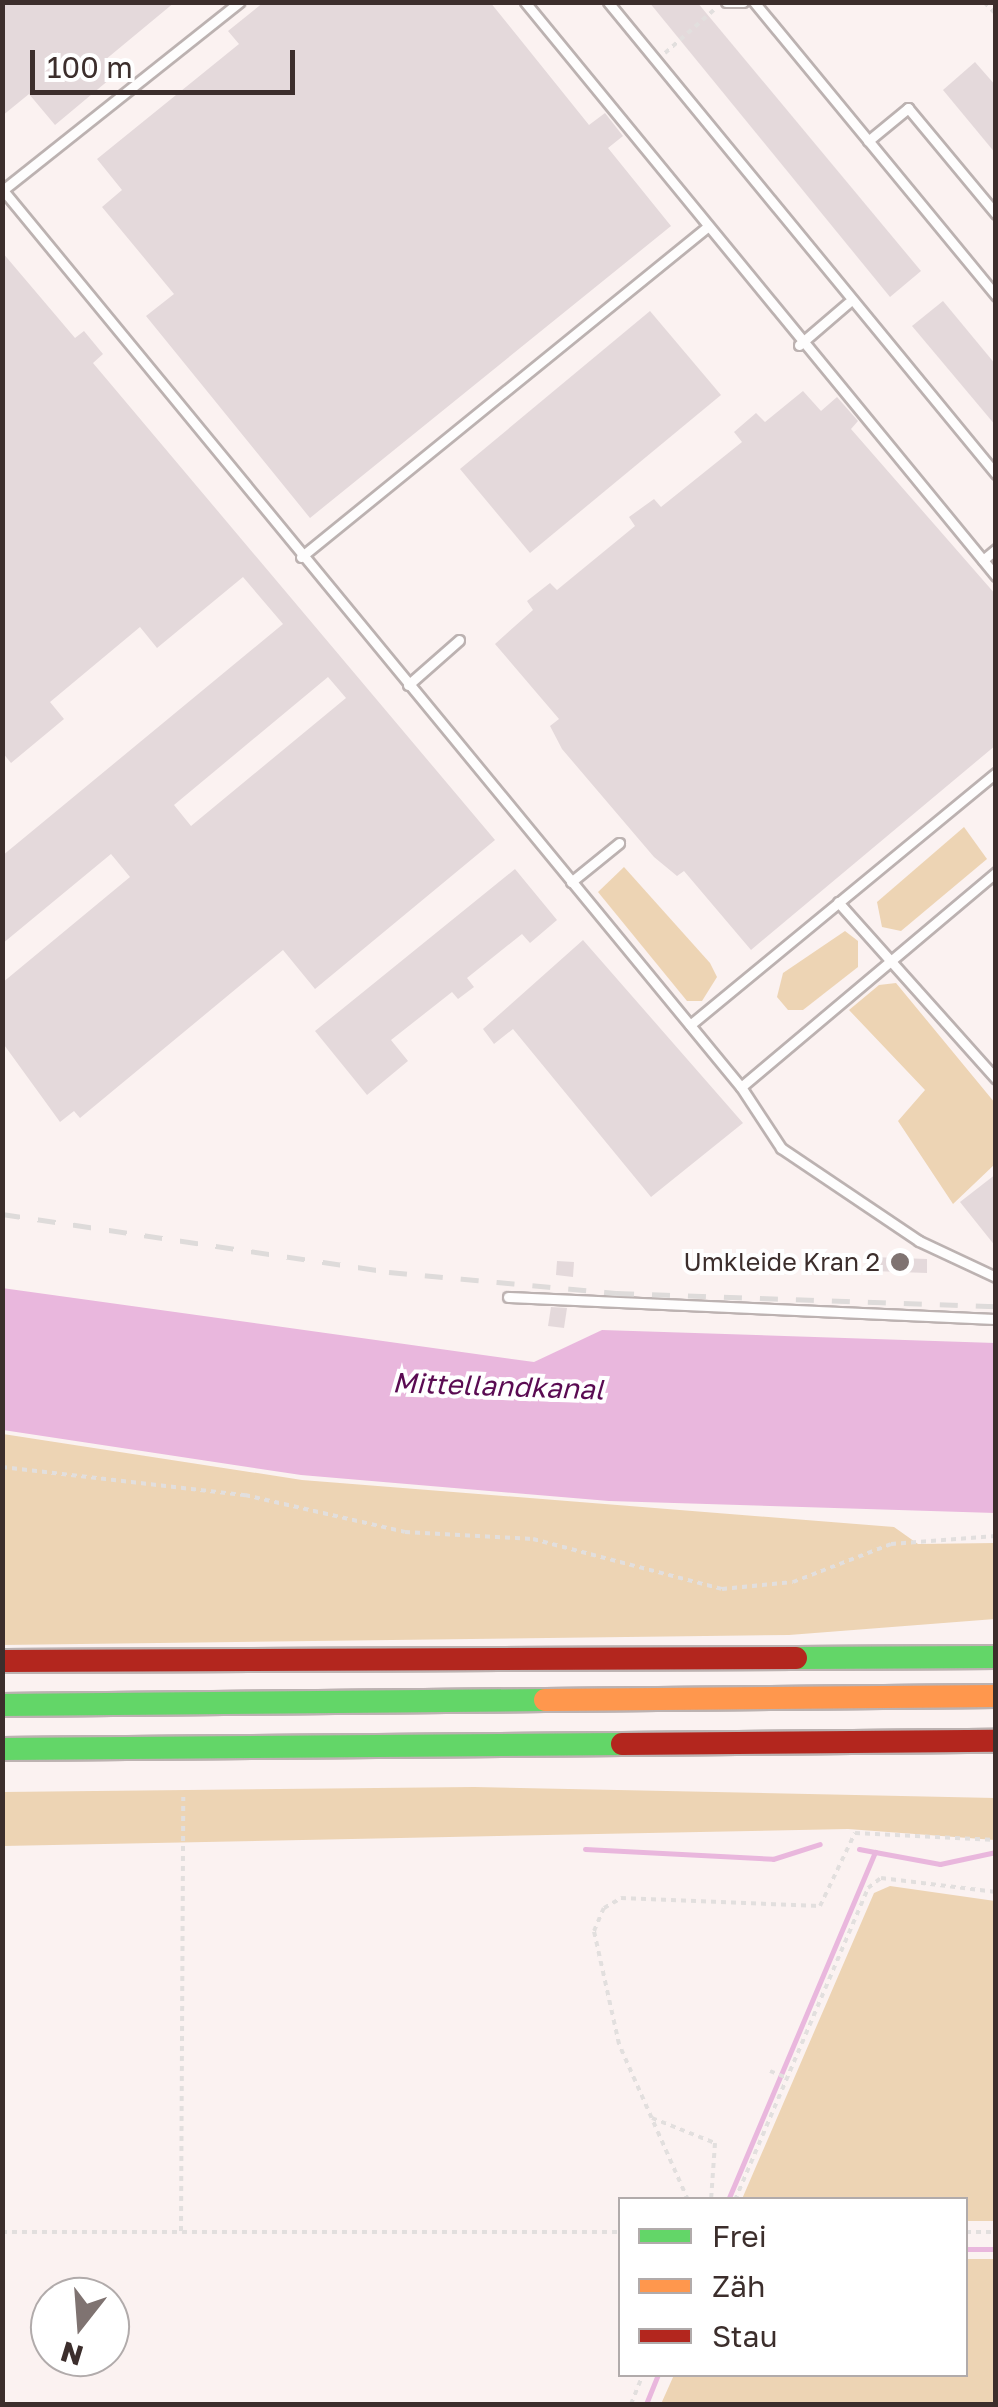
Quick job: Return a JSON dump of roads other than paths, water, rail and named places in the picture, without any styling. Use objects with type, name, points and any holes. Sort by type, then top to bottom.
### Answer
[{"type":"highway","points":[[570,1655],[996,1636]]},
{"type":"highway","points":[[2,1661],[570,1655],[996,1658]]},
{"type":"highway","points":[[2,1705],[996,1696]]},
{"type":"highway","points":[[2,1750],[996,1742]]},
{"type":"highway","points":[[588,1744],[763,1760],[996,1763]]},
{"type":"lane","points":[[239,2],[3,190],[301,557],[742,1086],[781,1148],[919,1241],[996,1277]]},
{"type":"lane","points":[[525,2],[799,345],[996,576]]},
{"type":"lane","points":[[608,2],[837,270],[848,304],[996,474]]},
{"type":"lane","points":[[724,2],[744,2]]},
{"type":"lane","points":[[754,2],[996,296]]},
{"type":"lane","points":[[868,141],[908,108],[996,214]]},
{"type":"lane","points":[[301,557],[708,227]]},
{"type":"lane","points":[[799,345],[848,304]]},
{"type":"lane","points":[[983,560],[996,549]]},
{"type":"lane","points":[[408,686],[459,640]]},
{"type":"lane","points":[[690,1025],[996,773]]},
{"type":"lane","points":[[571,882],[619,843]]},
{"type":"lane","points":[[742,1086],[886,959],[996,872]]},
{"type":"lane","points":[[838,902],[996,1080]]},
{"type":"lane","points":[[508,1298],[996,1319]]},
{"type":"water","name":"Mittellandkanal","points":[[2,1288],[534,1362],[602,1330],[995,1343],[995,1513],[609,1501],[301,1475],[3,1430]]},
{"type":"waterway","points":[[585,1849],[773,1859],[820,1844]]},
{"type":"waterway","points":[[859,1849],[875,1852]]},
{"type":"waterway","points":[[729,2197],[875,1852],[940,1864],[996,1852]]},
{"type":"waterway","points":[[968,2249],[996,2249]]},
{"type":"waterway","points":[[646,2404],[657,2377]]},
{"type":"railway","points":[[2,1214],[389,1272],[616,1293],[996,1306]]},
{"type":"place","name":"Umkleide Kran 2","points":[[900,1262]]}]
